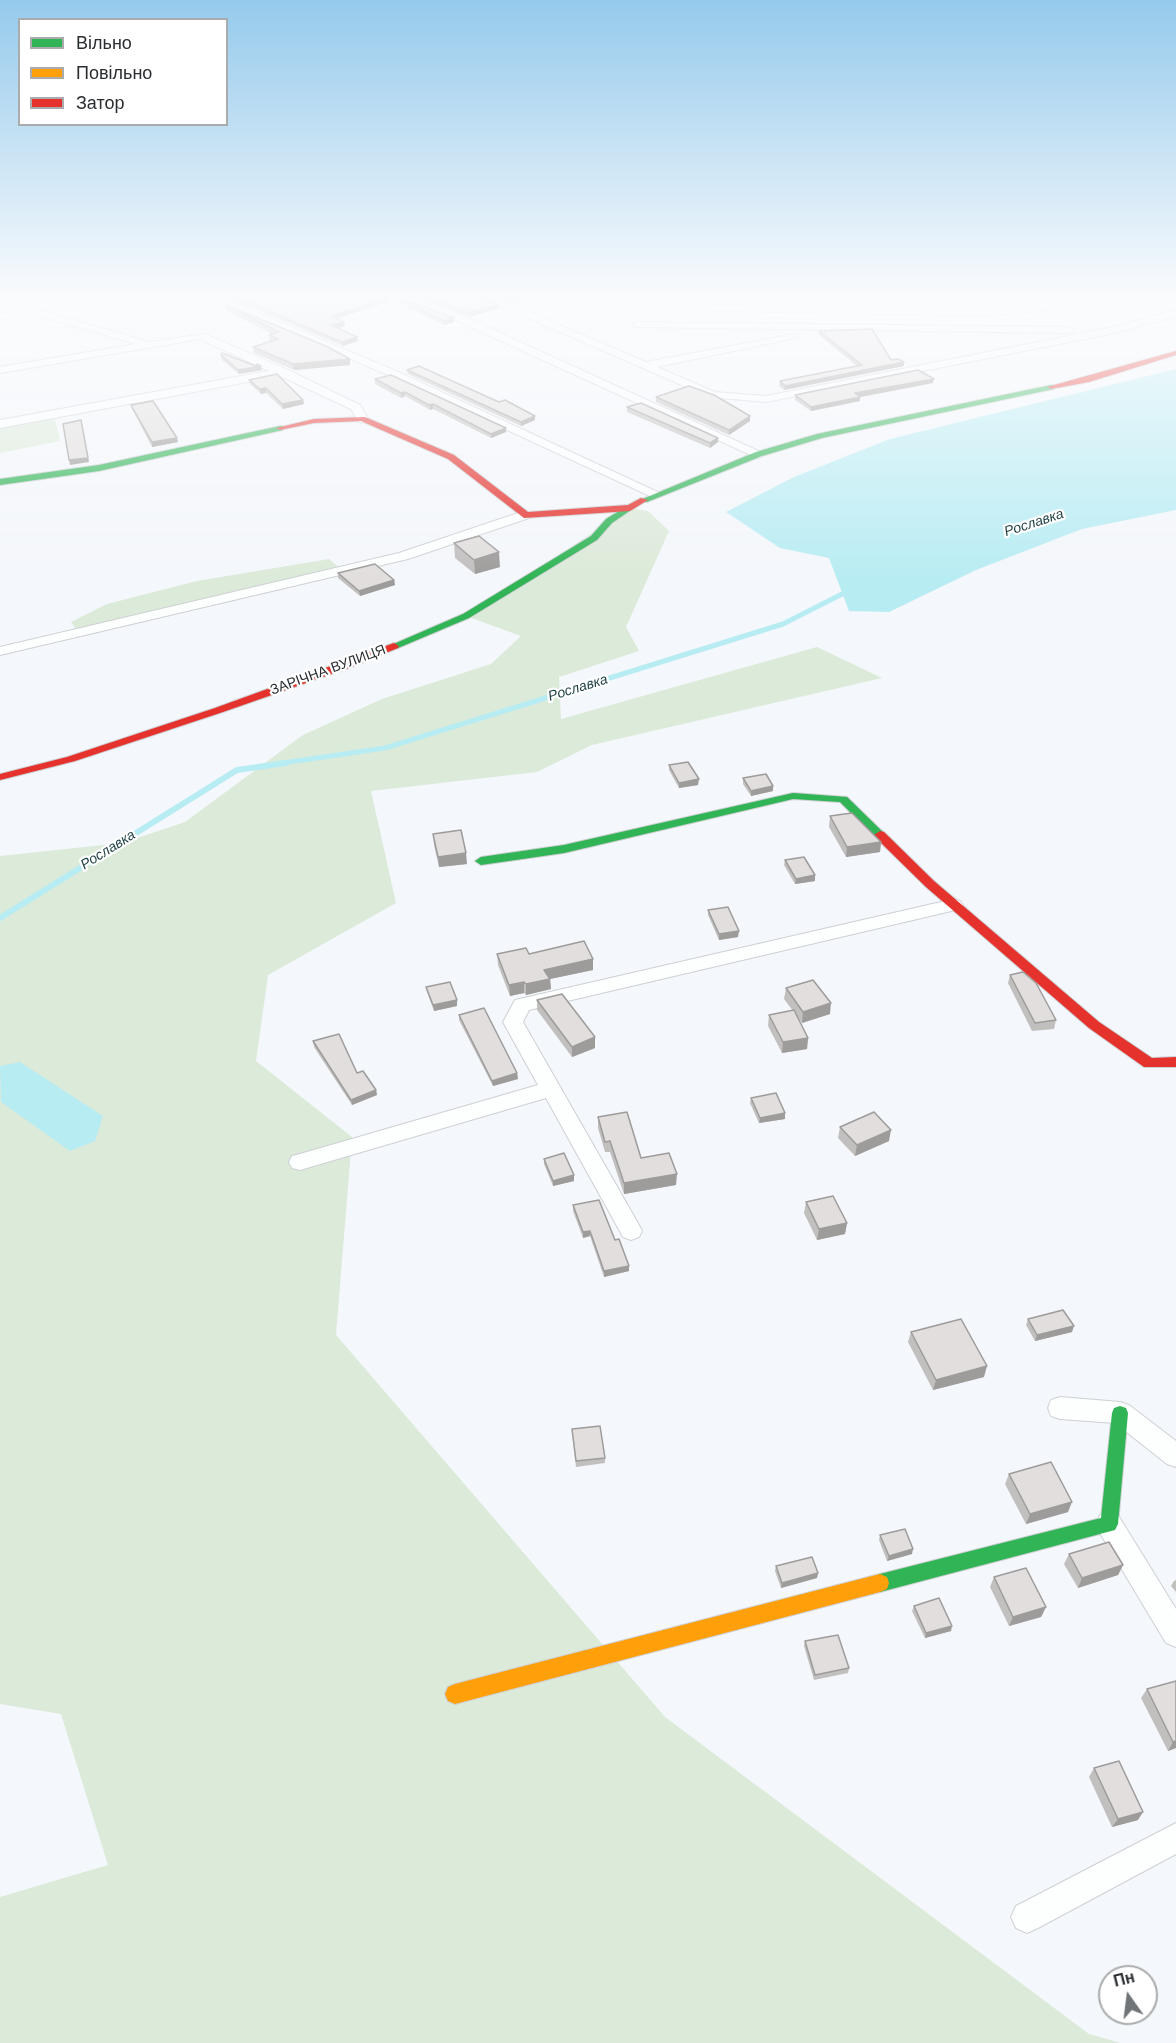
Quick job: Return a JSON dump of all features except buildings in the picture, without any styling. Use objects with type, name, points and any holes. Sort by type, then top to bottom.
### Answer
[{"type":"street","points":[[0,424],[189,389]]},
{"type":"street","points":[[320,389],[356,407],[362,418]]},
{"type":"street","points":[[428,389],[656,494]]},
{"type":"street","points":[[616,389],[759,454]]},
{"type":"street","points":[[700,389],[713,395],[766,399],[815,389]]},
{"type":"street","name":"ЗАРІЧНА ВУЛИЦЯ","points":[[0,777],[71,759],[250,699],[345,666],[466,616],[594,538],[609,521],[630,508],[656,494],[759,454],[820,436],[1042,389]]},
{"type":"street","points":[[0,482],[99,468],[314,421],[362,418],[450,457],[523,511],[524,515]]},
{"type":"street","points":[[0,651],[403,556],[524,515],[630,508]]},
{"type":"street","points":[[481,861],[564,849],[793,796],[843,799],[954,905],[1094,1025],[1149,1063],[1176,1062]]},
{"type":"street","points":[[631,1231],[513,1022],[522,1005],[954,905]]},
{"type":"street","points":[[300,1162],[551,1089]]},
{"type":"street","points":[[1060,1408],[1120,1413],[1176,1456]]},
{"type":"street","points":[[1120,1413],[1109,1524],[1176,1634]]},
{"type":"street","points":[[455,1694],[1109,1524]]},
{"type":"street","points":[[1027,1917],[1176,1838]]},
{"type":"green space","points":[[55,419],[60,441],[0,453],[0,428]]},
{"type":"green space","points":[[630,508],[648,511],[669,531],[626,627],[639,651],[559,677],[561,719],[817,647],[882,678],[592,745],[537,772],[371,791],[396,903],[268,975],[256,1061],[352,1137],[336,1335],[665,1717],[1089,2034],[1121,2043],[0,2043],[0,1897],[108,1865],[61,1714],[0,1704],[0,856],[122,843],[185,822],[303,735],[382,699],[491,664],[521,636],[466,616]]},
{"type":"green space","points":[[329,559],[338,567],[76,629],[71,622],[107,604],[197,581]]},
{"type":"water","points":[[1093,389],[1176,389],[1176,510],[1082,529],[976,570],[889,612],[849,611],[829,558],[780,548],[726,512],[794,477],[890,439]]},
{"type":"water","points":[[20,1062],[103,1116],[95,1141],[70,1151],[1,1102],[0,1066]]},
{"type":"waterway","name":"Рославка","points":[[276,764],[385,748],[783,624],[850,590]]},
{"type":"waterway","name":"Рославка","points":[[0,918],[237,770],[286,763]]},
{"type":"traffic: fast","points":[[644,500],[759,454],[820,436],[1040,389]]},
{"type":"traffic: fast","points":[[0,482],[99,468],[280,428]]},
{"type":"traffic: fast","points":[[394,646],[466,616],[594,538],[609,521],[630,508]]},
{"type":"traffic: fast","points":[[481,861],[564,849],[793,796],[843,799],[880,835]]},
{"type":"traffic: fast","points":[[880,1583],[1109,1524],[1120,1413]]},
{"type":"traffic: slow","points":[[455,1694],[880,1583]]},
{"type":"traffic: jam","points":[[280,428],[314,421],[362,419],[451,457],[523,511],[524,515],[630,508],[644,500]]},
{"type":"traffic: jam","points":[[0,777],[71,759],[219,710],[345,666],[394,646]]},
{"type":"traffic: jam","points":[[880,835],[930,884],[1094,1025],[1149,1063],[1176,1062]]}]
